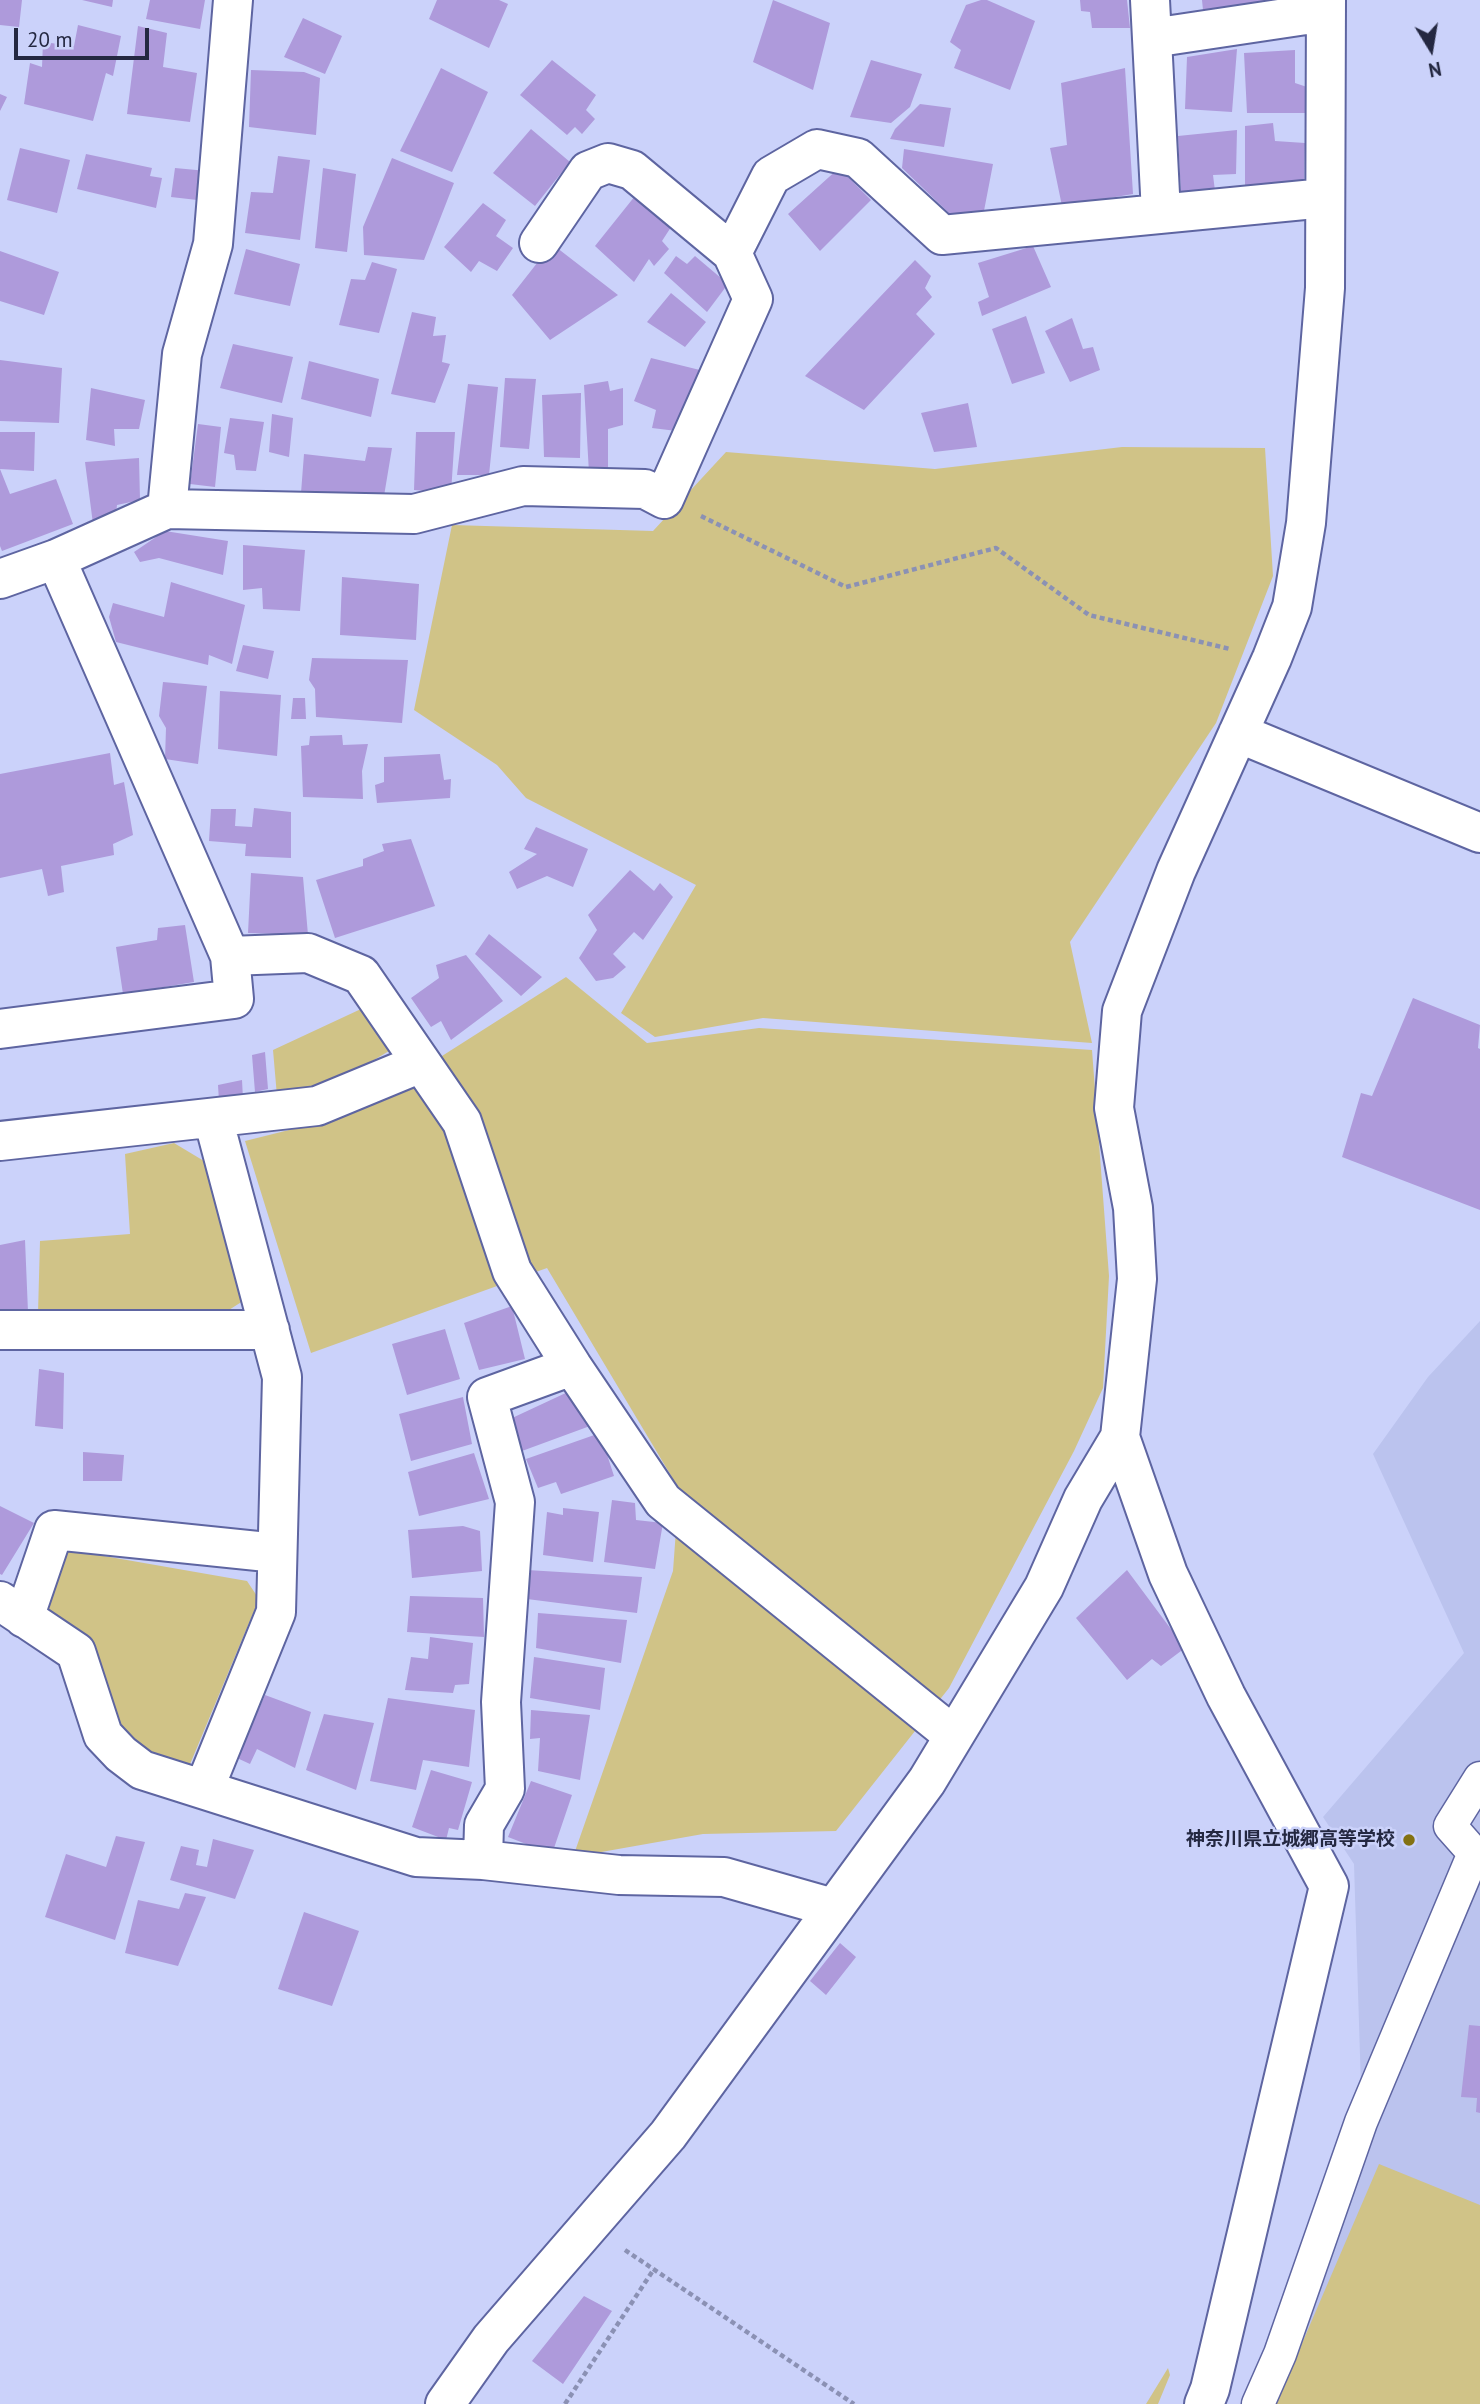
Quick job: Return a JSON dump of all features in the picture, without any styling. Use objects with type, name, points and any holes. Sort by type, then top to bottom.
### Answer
[{"type":"street","points":[[167,509],[182,354],[213,244],[233,0]]},
{"type":"street","points":[[1150,0],[1161,214]]},
{"type":"street","points":[[445,2404],[491,2339],[668,2135],[927,1781],[1044,1587],[1083,1499],[1120,1437],[1137,1279],[1133,1208],[1114,1108],[1122,1011],[1176,871],[1272,659],[1292,607],[1306,523],[1325,288],[1326,6],[1152,38]]},
{"type":"street","points":[[732,253],[772,176],[817,149],[858,158],[942,235],[1325,198]]},
{"type":"street","points":[[0,579],[57,559],[167,509],[414,514],[523,486],[645,489],[664,499],[753,299],[732,253],[632,170],[608,163],[588,171],[539,243]]},
{"type":"street","points":[[0,1029],[234,999],[230,956],[57,559]]},
{"type":"street","points":[[1238,733],[1480,833]]},
{"type":"street","points":[[230,956],[308,953],[361,975],[462,1122],[512,1271],[663,1501],[954,1736]]},
{"type":"street","points":[[0,1141],[317,1106],[421,1063]]},
{"type":"street","points":[[204,1789],[276,1612],[282,1377],[213,1118]]},
{"type":"street","points":[[0,1330],[270,1330]]},
{"type":"street","points":[[483,1860],[484,1825],[505,1789],[501,1702],[515,1502],[487,1397],[572,1366]]},
{"type":"street","points":[[1120,1437],[1168,1574],[1226,1696],[1329,1886],[1210,2389],[1204,2404]]},
{"type":"street","points":[[277,1553],[54,1530],[12,1610],[76,1652],[103,1735],[121,1754],[142,1770],[416,1857],[483,1860],[619,1875],[724,1877],[833,1908]]},
{"type":"street","points":[[1258,2404],[1280,2354],[1361,2122],[1474,1853],[1450,1826],[1480,1778]]},
{"type":"path","points":[[664,499],[846,587],[996,548],[1088,615],[1272,659]]},
{"type":"path","points":[[589,2226],[854,2404]]},
{"type":"path","points":[[565,2404],[654,2269]]},
{"type":"shaded area","points":[[1122,447],[1265,448],[1273,576],[1216,723],[1070,942],[1092,1043],[763,1018],[655,1037],[621,1013],[696,885],[526,798],[497,765],[414,710],[452,525],[653,531],[726,452],[935,469]]},
{"type":"shaded area","points":[[566,977],[647,1043],[759,1028],[1092,1050],[1109,1276],[1103,1388],[1074,1451],[949,1688],[836,1831],[703,1834],[573,1857],[673,1571],[679,1489],[547,1268],[311,1353],[245,1141],[317,1123],[442,1056]]},
{"type":"shaded area","points":[[361,1009],[389,1051],[332,1085],[277,1096],[273,1050]]},
{"type":"shaded area","points":[[174,1143],[209,1164],[243,1301],[221,1315],[38,1313],[40,1241],[130,1234],[125,1154]]},
{"type":"shaded area","name":"神奈川県立城郷高等学校","points":[[1480,1321],[1480,2404],[1258,2404],[1363,2151],[1354,1864],[1323,1817],[1464,1653],[1373,1454],[1428,1377]]},
{"type":"shaded area","points":[[58,1548],[247,1581],[259,1599],[188,1769],[142,1758],[40,1608]]},
{"type":"shaded area","points":[[1379,2164],[1480,2205],[1480,2404],[1276,2404]]},
{"type":"shaded area","points":[[1168,2368],[1170,2375],[1158,2404],[1146,2404]]},
{"type":"building","points":[[0,0],[22,0],[19,27],[0,25]]},
{"type":"building","points":[[82,0],[113,0],[112,7]]},
{"type":"building","points":[[150,0],[205,0],[200,29],[146,19]]},
{"type":"building","points":[[437,0],[499,0],[508,4],[489,48],[429,19]]},
{"type":"building","points":[[773,0],[830,23],[813,90],[753,62]]},
{"type":"building","points":[[987,0],[1035,21],[1010,90],[954,68],[961,50],[950,42],[966,5]]},
{"type":"building","points":[[1080,0],[1127,0],[1130,28],[1092,28],[1090,12],[1081,11]]},
{"type":"building","points":[[1202,0],[1270,0],[1270,2],[1203,10]]},
{"type":"building","points":[[303,18],[342,36],[325,74],[284,57]]},
{"type":"building","points":[[78,25],[121,36],[113,76],[106,73],[93,121],[24,104],[30,63],[42,67],[43,42],[74,46]]},
{"type":"building","points":[[138,26],[167,33],[163,67],[197,73],[190,122],[127,114]]},
{"type":"building","points":[[1237,49],[1232,112],[1185,109],[1187,57]]},
{"type":"building","points":[[1295,50],[1295,83],[1307,87],[1306,113],[1247,113],[1244,53]]},
{"type":"building","points":[[552,60],[596,95],[586,110],[595,119],[582,134],[575,127],[567,135],[520,95]]},
{"type":"building","points":[[871,60],[922,74],[910,107],[891,123],[850,117]]},
{"type":"building","points":[[441,68],[488,92],[452,172],[400,151]]},
{"type":"building","points":[[1125,68],[1133,194],[1062,206],[1050,148],[1067,145],[1061,83]]},
{"type":"building","points":[[251,70],[304,72],[320,78],[316,135],[249,127]]},
{"type":"building","points":[[0,94],[7,97],[0,111]]},
{"type":"building","points":[[920,104],[951,108],[944,147],[890,139],[895,129]]},
{"type":"building","points":[[1273,123],[1275,141],[1305,143],[1304,183],[1245,185],[1245,126]]},
{"type":"building","points":[[531,129],[570,162],[535,206],[493,173]]},
{"type":"building","points":[[1237,130],[1236,174],[1213,175],[1215,191],[1181,195],[1178,136]]},
{"type":"building","points":[[20,148],[70,160],[57,213],[7,200]]},
{"type":"building","points":[[904,149],[993,164],[983,216],[949,213],[902,168]]},
{"type":"building","points":[[86,154],[152,168],[150,176],[162,178],[156,208],[77,189]]},
{"type":"building","points":[[278,156],[310,160],[300,240],[245,233],[251,192],[273,193]]},
{"type":"building","points":[[392,158],[454,183],[424,260],[364,255],[363,227]]},
{"type":"building","points":[[175,168],[207,171],[206,201],[171,197]]},
{"type":"building","points":[[323,168],[356,174],[347,252],[315,248]]},
{"type":"building","points":[[839,168],[871,200],[820,251],[788,214]]},
{"type":"building","points":[[635,196],[673,224],[662,241],[669,249],[654,266],[649,259],[634,282],[595,246]]},
{"type":"building","points":[[483,203],[506,220],[496,236],[513,248],[497,271],[479,261],[471,272],[444,247]]},
{"type":"building","points":[[552,244],[618,295],[550,340],[512,295]]},
{"type":"building","points":[[1033,246],[1051,287],[982,316],[978,302],[989,297],[978,263]]},
{"type":"building","points":[[246,249],[300,264],[290,306],[234,294]]},
{"type":"building","points":[[0,251],[59,272],[44,315],[0,301]]},
{"type":"building","points":[[676,256],[687,264],[695,256],[728,284],[707,312],[664,273]]},
{"type":"building","points":[[915,260],[931,276],[925,288],[932,297],[916,314],[935,334],[864,410],[805,376]]},
{"type":"building","points":[[372,262],[397,269],[379,333],[339,325],[351,279],[365,280]]},
{"type":"building","points":[[671,293],[706,322],[685,347],[647,322]]},
{"type":"building","points":[[412,312],[436,317],[433,336],[446,335],[442,362],[450,364],[435,403],[391,394]]},
{"type":"building","points":[[1026,316],[1045,373],[1012,384],[992,329]]},
{"type":"building","points":[[1072,318],[1083,349],[1093,347],[1100,370],[1070,382],[1045,331]]},
{"type":"building","points":[[233,344],[293,357],[282,403],[220,388]]},
{"type":"building","points":[[651,358],[704,371],[685,432],[652,428],[656,410],[634,401]]},
{"type":"building","points":[[0,360],[62,368],[59,423],[0,421]]},
{"type":"building","points":[[309,361],[379,379],[371,417],[301,399]]},
{"type":"building","points":[[505,378],[536,379],[529,449],[500,447]]},
{"type":"building","points":[[608,381],[610,391],[623,388],[623,425],[608,429],[608,474],[589,473],[584,385]]},
{"type":"building","points":[[468,384],[498,387],[489,475],[457,475]]},
{"type":"building","points":[[91,388],[145,400],[139,429],[114,429],[115,446],[86,440]]},
{"type":"building","points":[[581,393],[580,458],[544,457],[542,395]]},
{"type":"building","points":[[968,403],[977,447],[934,452],[921,413]]},
{"type":"building","points":[[272,414],[293,418],[289,457],[269,452]]},
{"type":"building","points":[[230,418],[264,422],[256,471],[236,470],[234,455],[224,453]]},
{"type":"building","points":[[198,424],[221,427],[215,487],[190,484]]},
{"type":"building","points":[[0,432],[35,432],[34,471],[0,469]]},
{"type":"building","points":[[416,432],[455,432],[451,493],[414,490]]},
{"type":"building","points":[[368,447],[392,448],[383,502],[301,493],[304,454],[365,461]]},
{"type":"building","points":[[139,458],[140,500],[117,505],[115,522],[93,524],[85,462]]},
{"type":"building","points":[[0,469],[10,494],[56,479],[73,524],[2,551]]},
{"type":"building","points":[[165,531],[228,541],[223,575],[159,558],[140,562],[134,552]]},
{"type":"building","points":[[243,545],[305,550],[300,611],[263,609],[262,588],[243,590]]},
{"type":"building","points":[[342,577],[419,584],[416,640],[340,635]]},
{"type":"building","points":[[171,582],[245,605],[232,664],[209,655],[208,665],[116,642],[109,617],[113,603],[164,617]]},
{"type":"building","points":[[243,645],[274,651],[268,679],[236,671]]},
{"type":"building","points":[[312,658],[408,660],[402,723],[316,717],[315,689],[309,680]]},
{"type":"building","points":[[163,682],[207,686],[198,764],[165,759],[166,728],[159,716]]},
{"type":"building","points":[[220,691],[281,695],[277,756],[218,749]]},
{"type":"building","points":[[293,698],[305,698],[306,719],[291,719]]},
{"type":"building","points":[[342,735],[343,745],[368,744],[362,771],[363,799],[303,797],[301,746],[309,745],[310,736]]},
{"type":"building","points":[[110,753],[114,785],[124,782],[133,835],[113,844],[114,855],[61,866],[64,892],[48,896],[42,869],[0,878],[0,774]]},
{"type":"building","points":[[440,754],[444,780],[451,779],[450,798],[377,803],[375,785],[384,782],[384,757]]},
{"type":"building","points":[[254,808],[291,812],[291,858],[245,856],[246,844],[209,841],[211,809],[236,809],[235,826],[252,827]]},
{"type":"building","points":[[536,827],[588,849],[573,887],[547,876],[517,889],[509,872],[537,854],[524,849]]},
{"type":"building","points":[[411,839],[435,906],[335,938],[316,880],[363,866],[363,859],[384,851],[382,844]]},
{"type":"building","points":[[630,870],[654,891],[660,883],[673,897],[643,940],[634,932],[613,954],[626,967],[613,978],[596,981],[579,958],[597,930],[588,915]]},
{"type":"building","points":[[251,873],[303,877],[308,935],[248,933]]},
{"type":"building","points":[[185,925],[194,982],[123,994],[116,947],[157,940],[158,928]]},
{"type":"building","points":[[489,934],[542,977],[521,996],[475,954]]},
{"type":"building","points":[[466,955],[503,1001],[451,1040],[441,1021],[431,1027],[411,998],[439,978],[436,965]]},
{"type":"building","points":[[1413,998],[1480,1025],[1480,1210],[1342,1157],[1361,1093],[1372,1096]]},
{"type":"building","points":[[265,1052],[268,1089],[255,1092],[252,1055]]},
{"type":"building","points":[[242,1080],[243,1099],[219,1101],[218,1085]]},
{"type":"building","points":[[25,1240],[28,1312],[0,1314],[0,1245]]},
{"type":"building","points":[[512,1306],[525,1359],[479,1370],[464,1323]]},
{"type":"building","points":[[445,1329],[460,1379],[407,1395],[392,1344]]},
{"type":"building","points":[[39,1369],[64,1373],[63,1429],[35,1426]]},
{"type":"building","points":[[570,1391],[590,1426],[522,1451],[510,1419]]},
{"type":"building","points":[[463,1397],[472,1444],[411,1461],[399,1414]]},
{"type":"building","points":[[600,1433],[614,1476],[561,1494],[556,1482],[538,1488],[526,1459]]},
{"type":"building","points":[[83,1452],[124,1455],[122,1481],[83,1481]]},
{"type":"building","points":[[474,1453],[489,1499],[419,1516],[408,1472]]},
{"type":"building","points":[[612,1500],[635,1503],[636,1520],[663,1523],[655,1569],[604,1562]]},
{"type":"building","points":[[0,1506],[34,1523],[2,1575],[0,1574]]},
{"type":"building","points":[[563,1508],[599,1512],[593,1562],[543,1555],[547,1512],[563,1515]]},
{"type":"building","points":[[463,1526],[480,1531],[482,1571],[412,1578],[408,1530]]},
{"type":"building","points":[[527,1570],[642,1577],[637,1613],[527,1599]]},
{"type":"building","points":[[1127,1570],[1185,1648],[1161,1666],[1152,1659],[1127,1680],[1076,1618]]},
{"type":"building","points":[[410,1596],[483,1598],[484,1637],[407,1632]]},
{"type":"building","points":[[538,1613],[627,1620],[621,1663],[536,1648]]},
{"type":"building","points":[[430,1637],[473,1643],[469,1684],[455,1685],[453,1693],[405,1690],[411,1657],[428,1659]]},
{"type":"building","points":[[534,1657],[605,1668],[600,1710],[530,1698]]},
{"type":"building","points":[[265,1695],[311,1712],[295,1768],[257,1749],[250,1764],[237,1758]]},
{"type":"building","points":[[388,1698],[475,1710],[469,1767],[423,1760],[416,1790],[370,1781]]},
{"type":"building","points":[[531,1710],[590,1715],[580,1780],[538,1771],[540,1738],[530,1739]]},
{"type":"building","points":[[324,1714],[374,1723],[356,1790],[306,1770]]},
{"type":"building","points":[[431,1770],[472,1782],[458,1830],[449,1828],[446,1840],[412,1827]]},
{"type":"building","points":[[531,1781],[572,1795],[552,1854],[508,1837]]},
{"type":"building","points":[[116,1836],[145,1842],[115,1940],[45,1917],[66,1854],[106,1867]]},
{"type":"building","points":[[213,1839],[254,1850],[235,1899],[170,1880],[181,1846],[199,1850],[196,1865],[207,1867]]},
{"type":"building","points":[[185,1893],[206,1897],[178,1966],[125,1953],[138,1900],[179,1909]]},
{"type":"building","points":[[304,1912],[359,1931],[332,2006],[278,1989]]},
{"type":"building","points":[[840,1943],[856,1957],[826,1995],[810,1981]]},
{"type":"building","points":[[1469,2025],[1480,2026],[1480,2113],[1476,2112],[1477,2098],[1461,2097]]},
{"type":"building","points":[[584,2296],[612,2311],[563,2384],[532,2361]]},
{"type":"place","name":"神奈川県立城郷高等学校","points":[[1409,1840]]}]
